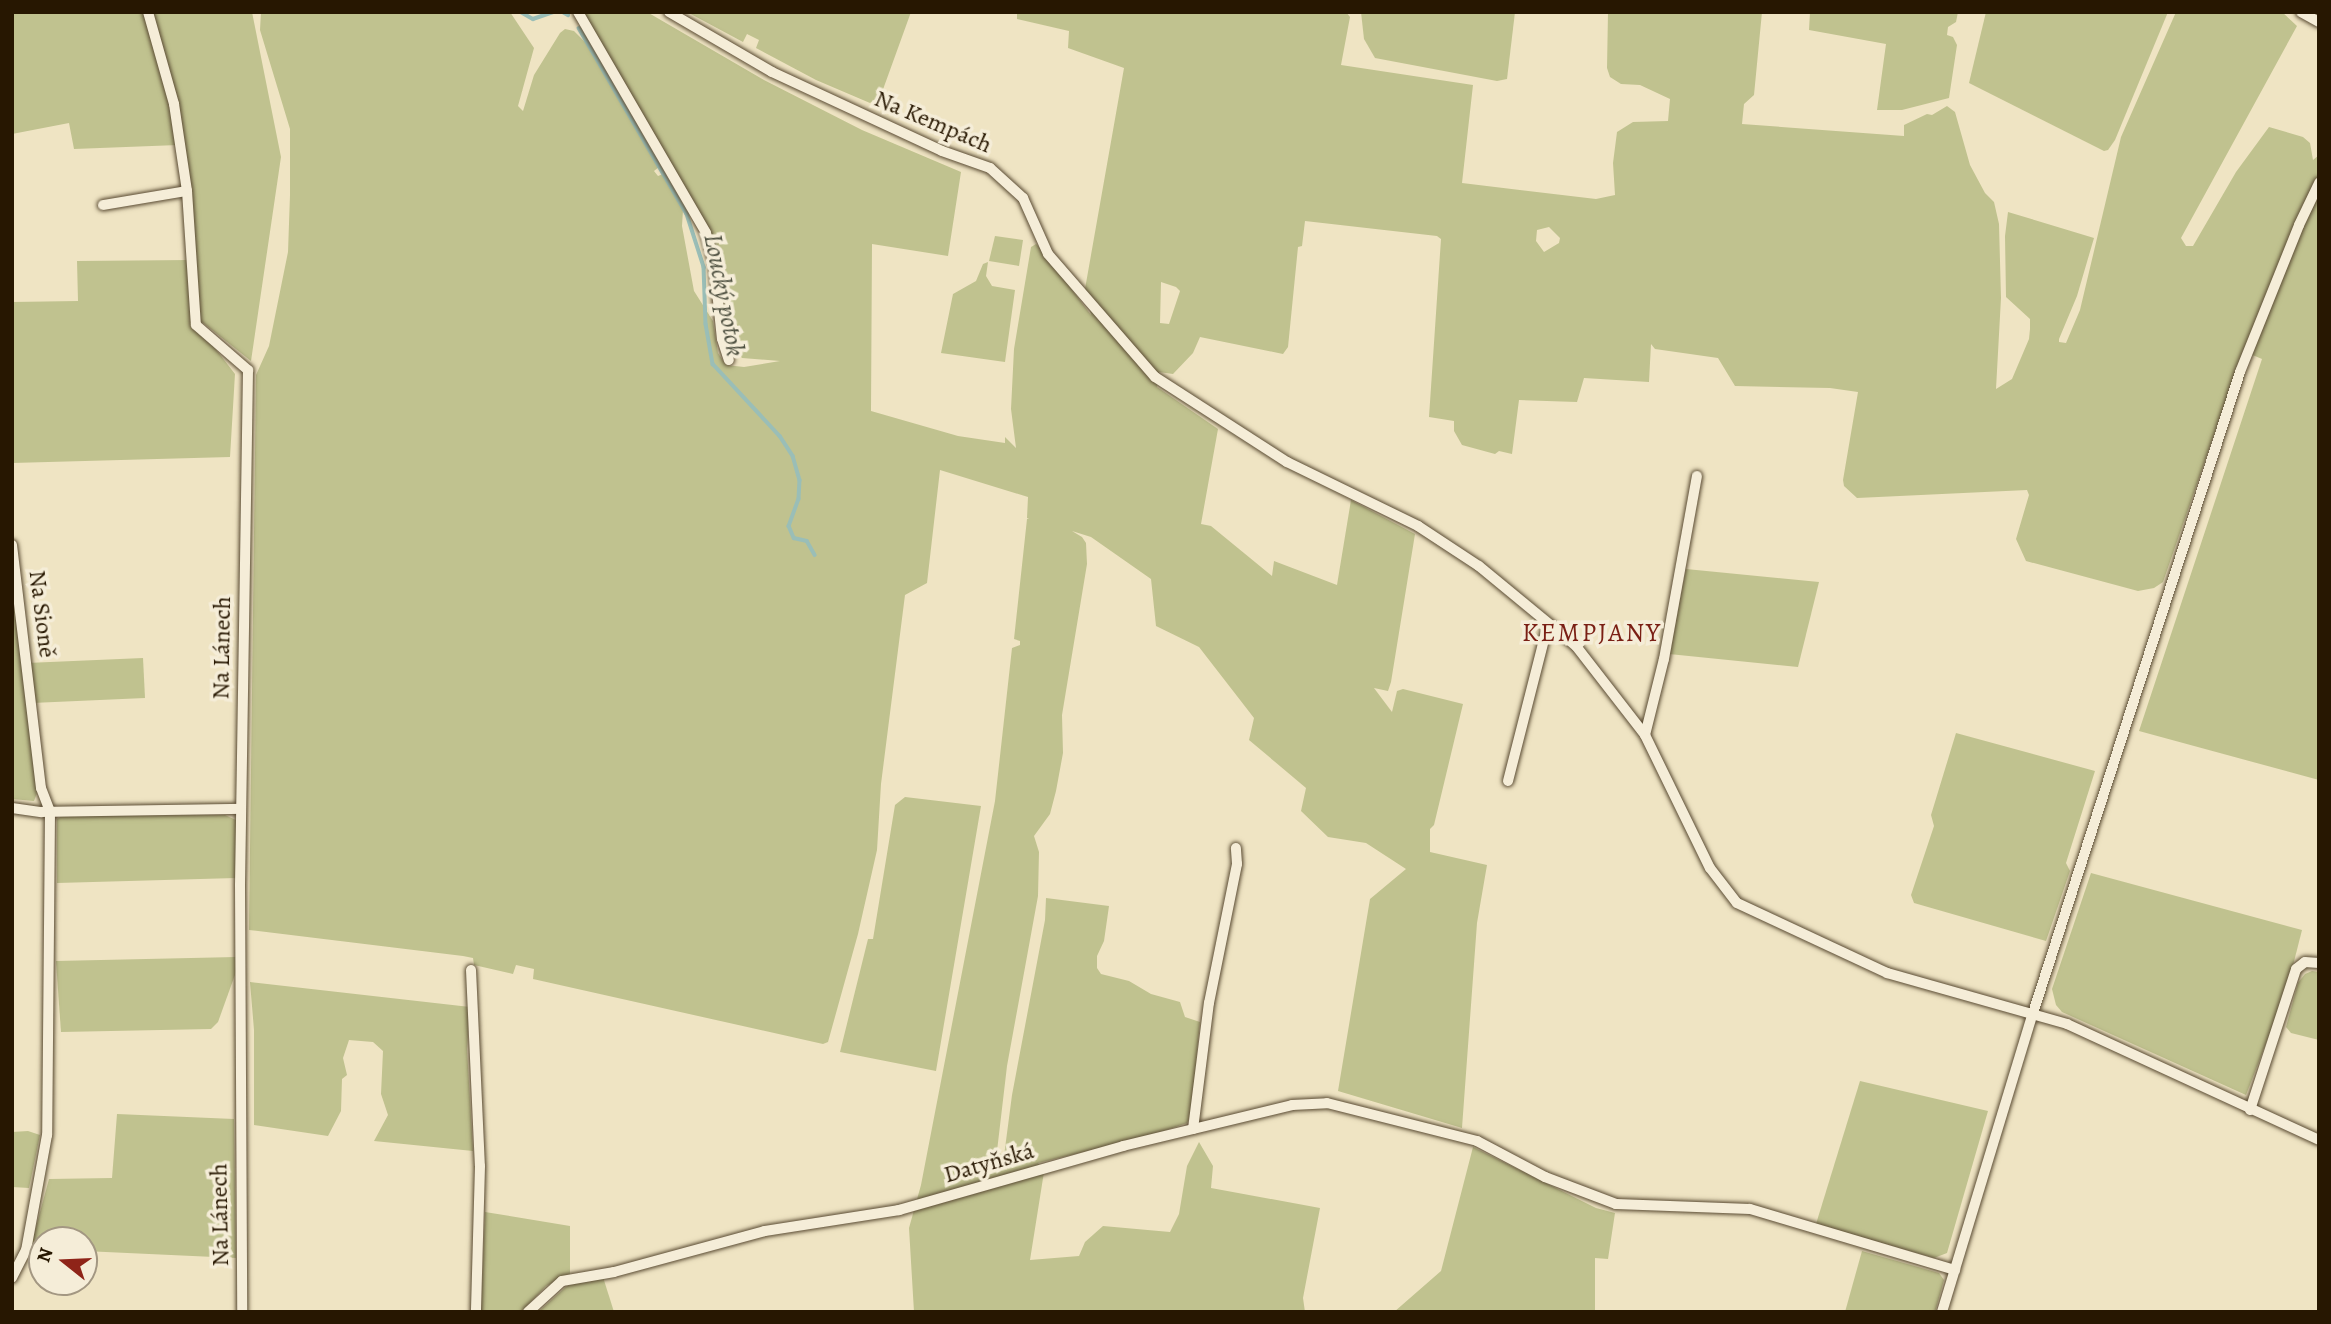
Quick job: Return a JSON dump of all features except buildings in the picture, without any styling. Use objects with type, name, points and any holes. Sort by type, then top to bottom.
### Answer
[{"type":"street","name":"Na Lánech","points":[[148,12],[174,104],[187,191],[197,325],[248,370],[240,809],[242,1312]]},
{"type":"street","points":[[578,12],[706,233],[714,262],[722,340],[729,360]]},
{"type":"street","name":"Na Kempách","points":[[669,12],[772,72],[942,150],[990,168],[1023,198],[1048,254],[1155,377],[1287,462],[1418,526],[1479,566],[1588,658],[1645,735],[1710,868],[1737,903],[1887,973],[2033,1013],[2079,1030],[2319,1140]]},
{"type":"street","points":[[2301,12],[2319,22]]},
{"type":"street","points":[[1942,1312],[2033,1013],[2240,372],[2299,225],[2319,183]]},
{"type":"street","points":[[103,205],[187,191]]},
{"type":"street","points":[[1645,735],[1667,647],[1697,476]]},
{"type":"street","name":"Na Sioně","points":[[12,545],[41,788],[50,812],[47,1136],[26,1250],[12,1278]]},
{"type":"street","points":[[1508,781],[1548,624]]},
{"type":"street","points":[[12,808],[50,812],[240,809]]},
{"type":"street","points":[[1193,1129],[1209,1003],[1237,864],[1236,848]]},
{"type":"street","points":[[2250,1110],[2296,969],[2305,962],[2319,963]]},
{"type":"street","points":[[471,970],[480,1166],[476,1312]]},
{"type":"street","name":"Datyňská","points":[[528,1312],[562,1281],[614,1272],[765,1231],[900,1210],[1123,1146],[1292,1105],[1327,1103],[1476,1141],[1545,1177],[1616,1204],[1750,1209],[1955,1270]]},
{"type":"green space","points":[[12,12],[252,12],[281,157],[251,361],[197,318],[197,325],[235,374],[230,457],[12,463],[12,302],[78,301],[77,261],[190,260],[178,145],[74,149],[69,123],[12,134]]},
{"type":"green space","points":[[261,12],[510,12],[534,48],[518,106],[523,111],[534,75],[560,33],[565,29],[574,31],[589,46],[659,167],[654,171],[658,176],[663,174],[683,210],[682,226],[694,291],[713,321],[718,353],[726,365],[744,367],[780,361],[742,358],[728,342],[714,245],[580,12],[647,12],[764,80],[862,130],[961,172],[948,256],[872,244],[871,411],[958,436],[1005,443],[1005,437],[1016,448],[1011,409],[1014,349],[1031,247],[1036,244],[1042,250],[1091,315],[1085,289],[1124,68],[1068,48],[1069,31],[1017,19],[1017,12],[1346,12],[1350,17],[1341,65],[1473,85],[1462,183],[1596,199],[1615,195],[1613,163],[1617,132],[1633,122],[1668,121],[1670,99],[1640,85],[1621,84],[1610,77],[1607,68],[1608,12],[1762,12],[1754,95],[1744,104],[1742,124],[1904,136],[1904,125],[1927,114],[1932,115],[1947,106],[1955,112],[1970,165],[1985,193],[1994,202],[1999,224],[2001,298],[1996,389],[2012,379],[2029,339],[2030,329],[2030,319],[2006,297],[2005,236],[2008,212],[2094,238],[2077,296],[2059,339],[2059,342],[2066,343],[2080,310],[2121,137],[2176,12],[2282,12],[2297,26],[2181,238],[2186,246],[2193,246],[2236,172],[2269,127],[2303,137],[2310,143],[2313,160],[2319,155],[2319,780],[2139,731],[2262,359],[2243,351],[2163,582],[2154,588],[2138,591],[2026,561],[2016,539],[2029,495],[2027,490],[1857,498],[1844,486],[1843,480],[1858,392],[1830,388],[1735,386],[1718,358],[1655,349],[1651,344],[1649,382],[1584,378],[1577,402],[1519,400],[1512,454],[1499,451],[1495,454],[1462,445],[1454,431],[1454,421],[1429,417],[1441,239],[1437,236],[1305,221],[1302,246],[1298,247],[1288,347],[1283,354],[1200,337],[1193,353],[1173,374],[1159,372],[1157,387],[1218,429],[1201,524],[1211,526],[1272,576],[1274,561],[1337,585],[1351,500],[1415,534],[1391,682],[1388,691],[1374,688],[1392,712],[1397,691],[1403,689],[1463,704],[1434,825],[1430,829],[1430,852],[1487,865],[1477,923],[1462,1128],[1338,1091],[1370,899],[1406,869],[1366,843],[1328,837],[1301,811],[1306,788],[1249,740],[1254,718],[1199,647],[1156,626],[1151,579],[1091,537],[1072,531],[1086,543],[1087,564],[1062,715],[1063,753],[1056,791],[1050,814],[1034,836],[1039,852],[1038,896],[1007,1066],[997,1151],[1004,1156],[1012,1095],[1045,920],[1046,898],[1109,906],[1104,941],[1097,956],[1097,968],[1101,974],[1129,981],[1151,994],[1180,1002],[1185,1017],[1200,1022],[1191,1115],[1187,1123],[1146,1137],[1038,1163],[1044,1172],[1030,1260],[1079,1256],[1085,1242],[1103,1226],[1170,1232],[1179,1214],[1187,1166],[1199,1142],[1213,1166],[1211,1188],[1320,1208],[1303,1298],[1305,1312],[914,1312],[909,1228],[921,1185],[995,801],[1012,648],[1020,645],[1020,641],[1014,639],[1029,519],[1028,497],[940,470],[927,583],[905,595],[881,784],[877,850],[858,934],[828,1042],[823,1044],[533,979],[534,969],[516,965],[513,974],[474,965],[473,958],[463,956],[249,930],[256,375],[269,346],[288,252],[290,195],[290,129],[260,30]],"holes":[[[1549,227],[1560,238],[1559,243],[1544,252],[1536,241],[1537,230]],[[1161,282],[1180,291],[1169,324],[1160,323]]]},
{"type":"green space","points":[[687,12],[911,12],[881,95],[870,103],[816,80],[756,48],[759,40],[747,34],[743,42]]},
{"type":"green space","points":[[1361,12],[1515,12],[1507,79],[1497,81],[1375,58],[1364,39]]},
{"type":"green space","points":[[1810,12],[1958,12],[1956,22],[1948,27],[1947,35],[1953,37],[1957,45],[1949,98],[1902,110],[1877,110],[1886,44],[1809,30]]},
{"type":"green space","points":[[1986,12],[2168,12],[2115,140],[2108,150],[2104,151],[1969,83]]},
{"type":"green space","points":[[995,236],[1023,240],[1019,266],[989,261]]},
{"type":"green space","points":[[988,262],[986,276],[992,286],[1015,290],[1005,362],[941,353],[953,294],[976,281],[983,264]]},
{"type":"green space","points":[[1686,569],[1819,582],[1798,667],[1669,654]]},
{"type":"green space","points":[[12,574],[37,793],[34,801],[12,799]]},
{"type":"green space","points":[[143,658],[145,698],[32,703],[27,663]]},
{"type":"green space","points":[[1956,733],[2095,771],[2066,863],[2070,871],[2046,941],[1914,903],[1911,895],[1934,826],[1931,815]]},
{"type":"green space","points":[[905,797],[981,806],[936,1071],[840,1052],[868,939],[873,939],[895,805]]},
{"type":"green space","points":[[225,815],[236,820],[236,878],[57,883],[57,819],[62,816]]},
{"type":"green space","points":[[2091,873],[2302,930],[2287,989],[2246,1095],[2062,1012],[2056,1005],[2052,989]]},
{"type":"green space","points":[[236,957],[236,972],[218,1022],[211,1029],[61,1032],[56,961]]},
{"type":"green space","points":[[2319,972],[2319,1040],[2291,1033],[2286,1027],[2298,983],[2305,974]]},
{"type":"green space","points":[[250,982],[470,1007],[467,1049],[473,1151],[374,1141],[388,1115],[381,1094],[383,1051],[373,1042],[349,1040],[343,1058],[347,1075],[342,1079],[341,1111],[328,1136],[254,1125],[254,1030]]},
{"type":"green space","points":[[1860,1081],[1988,1111],[1947,1253],[1934,1258],[1816,1224]]},
{"type":"green space","points":[[117,1114],[234,1119],[236,1258],[98,1252],[98,1226],[36,1226],[49,1179],[112,1178]]},
{"type":"green space","points":[[28,1131],[40,1135],[29,1188],[12,1187],[12,1132]]},
{"type":"green space","points":[[1473,1147],[1596,1208],[1615,1213],[1608,1259],[1595,1258],[1595,1312],[1394,1312],[1441,1271]]},
{"type":"green space","points":[[485,1212],[570,1226],[570,1275],[546,1286],[521,1312],[481,1312]]},
{"type":"green space","points":[[1862,1251],[1939,1273],[1944,1280],[1935,1312],[1845,1312]]},
{"type":"green space","points":[[603,1277],[614,1312],[538,1312],[567,1286]]},
{"type":"waterway","name":"Loucký potok","points":[[521,12],[533,19],[553,12]]},
{"type":"waterway","name":"Loucký potok","points":[[563,12],[568,15]]},
{"type":"waterway","name":"Loucký potok","points":[[579,28],[687,214],[704,267],[706,324],[713,364],[780,436],[793,456],[800,480],[799,499],[789,526],[794,538],[807,541],[815,555]]},
{"type":"district","name":"KEMPJANY","points":[[1592,633]]}]
